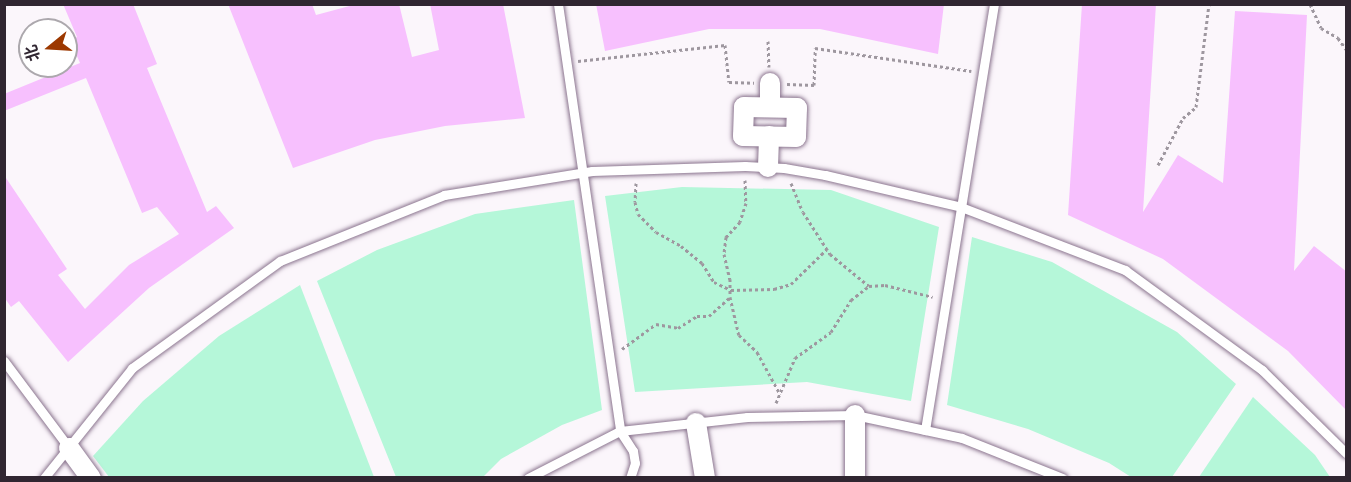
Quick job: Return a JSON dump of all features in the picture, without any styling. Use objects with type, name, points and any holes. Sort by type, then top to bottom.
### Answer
[{"type":"street","points":[[770,83],[770,107]]},
{"type":"street","points":[[744,107],[797,108],[796,137],[769,136],[743,136],[744,107]]},
{"type":"street","points":[[769,136],[776,167]]},
{"type":"street","points":[[855,415],[855,477]]},
{"type":"street","points":[[696,423],[705,477]]},
{"type":"street","points":[[69,448],[90,477]]},
{"type":"lane","points":[[558,4],[620,431],[633,451],[635,463],[630,477]]},
{"type":"lane","points":[[925,430],[994,4]]},
{"type":"lane","points":[[44,477],[132,368],[279,261],[444,195],[584,172],[745,166],[776,167],[825,174],[961,207],[1125,270],[1262,370],[1347,453]]},
{"type":"lane","points":[[4,361],[69,448]]},
{"type":"lane","points":[[528,477],[620,431],[770,416],[855,415],[962,438],[1062,477]]},
{"type":"path","points":[[1158,165],[1183,118],[1196,107],[1209,4]]},
{"type":"path","points":[[1310,4],[1321,28],[1338,38],[1347,49]]},
{"type":"path","points":[[768,41],[770,83]]},
{"type":"path","points":[[567,62],[621,58]]},
{"type":"path","points":[[922,64],[984,74]]},
{"type":"path","points":[[745,166],[746,203],[740,222],[726,237],[724,254],[731,290],[730,297],[739,335],[758,352],[780,394]]},
{"type":"path","points":[[776,167],[827,249],[869,286]]},
{"type":"path","points":[[637,170],[635,202],[638,214],[656,232],[681,246],[702,263],[714,282],[731,290],[774,289],[791,284],[827,249]]},
{"type":"path","points":[[770,416],[795,358],[831,332],[851,300],[869,286],[885,285],[946,300]]},
{"type":"path","points":[[610,358],[656,324],[678,328],[697,316],[709,316],[730,297]]},
{"type":"green space","points":[[682,187],[831,190],[939,227],[911,401],[807,382],[635,392],[605,196]]},
{"type":"green space","points":[[574,200],[602,410],[562,425],[501,459],[483,477],[396,477],[317,281],[377,250],[475,214]]},
{"type":"green space","points":[[972,237],[1052,262],[1177,332],[1236,384],[1172,477],[1131,477],[1109,463],[1028,429],[947,405]]},
{"type":"green space","points":[[300,285],[374,477],[109,477],[93,456],[143,401],[219,336]]},
{"type":"green space","points":[[1253,397],[1315,455],[1330,477],[1199,477]]},
{"type":"building","points":[[63,4],[133,4],[157,64],[147,68],[207,212],[216,206],[234,228],[149,288],[68,362],[19,301],[11,307],[4,297],[4,175],[67,269],[58,275],[85,309],[129,265],[179,234],[157,207],[142,213],[86,78],[4,111],[4,94],[43,78],[78,78],[78,64],[80,63],[78,18],[69,18]]},
{"type":"building","points":[[228,4],[312,4],[316,15],[357,4],[399,4],[412,57],[439,50],[430,4],[503,4],[525,118],[445,126],[375,140],[293,168]]},
{"type":"building","points":[[596,4],[944,4],[938,54],[820,29],[709,29],[605,51]]},
{"type":"building","points":[[1082,4],[1156,4],[1143,212],[1178,155],[1223,183],[1235,11],[1307,15],[1294,271],[1314,246],[1347,272],[1347,411],[1288,351],[1163,259],[1068,215]]}]
